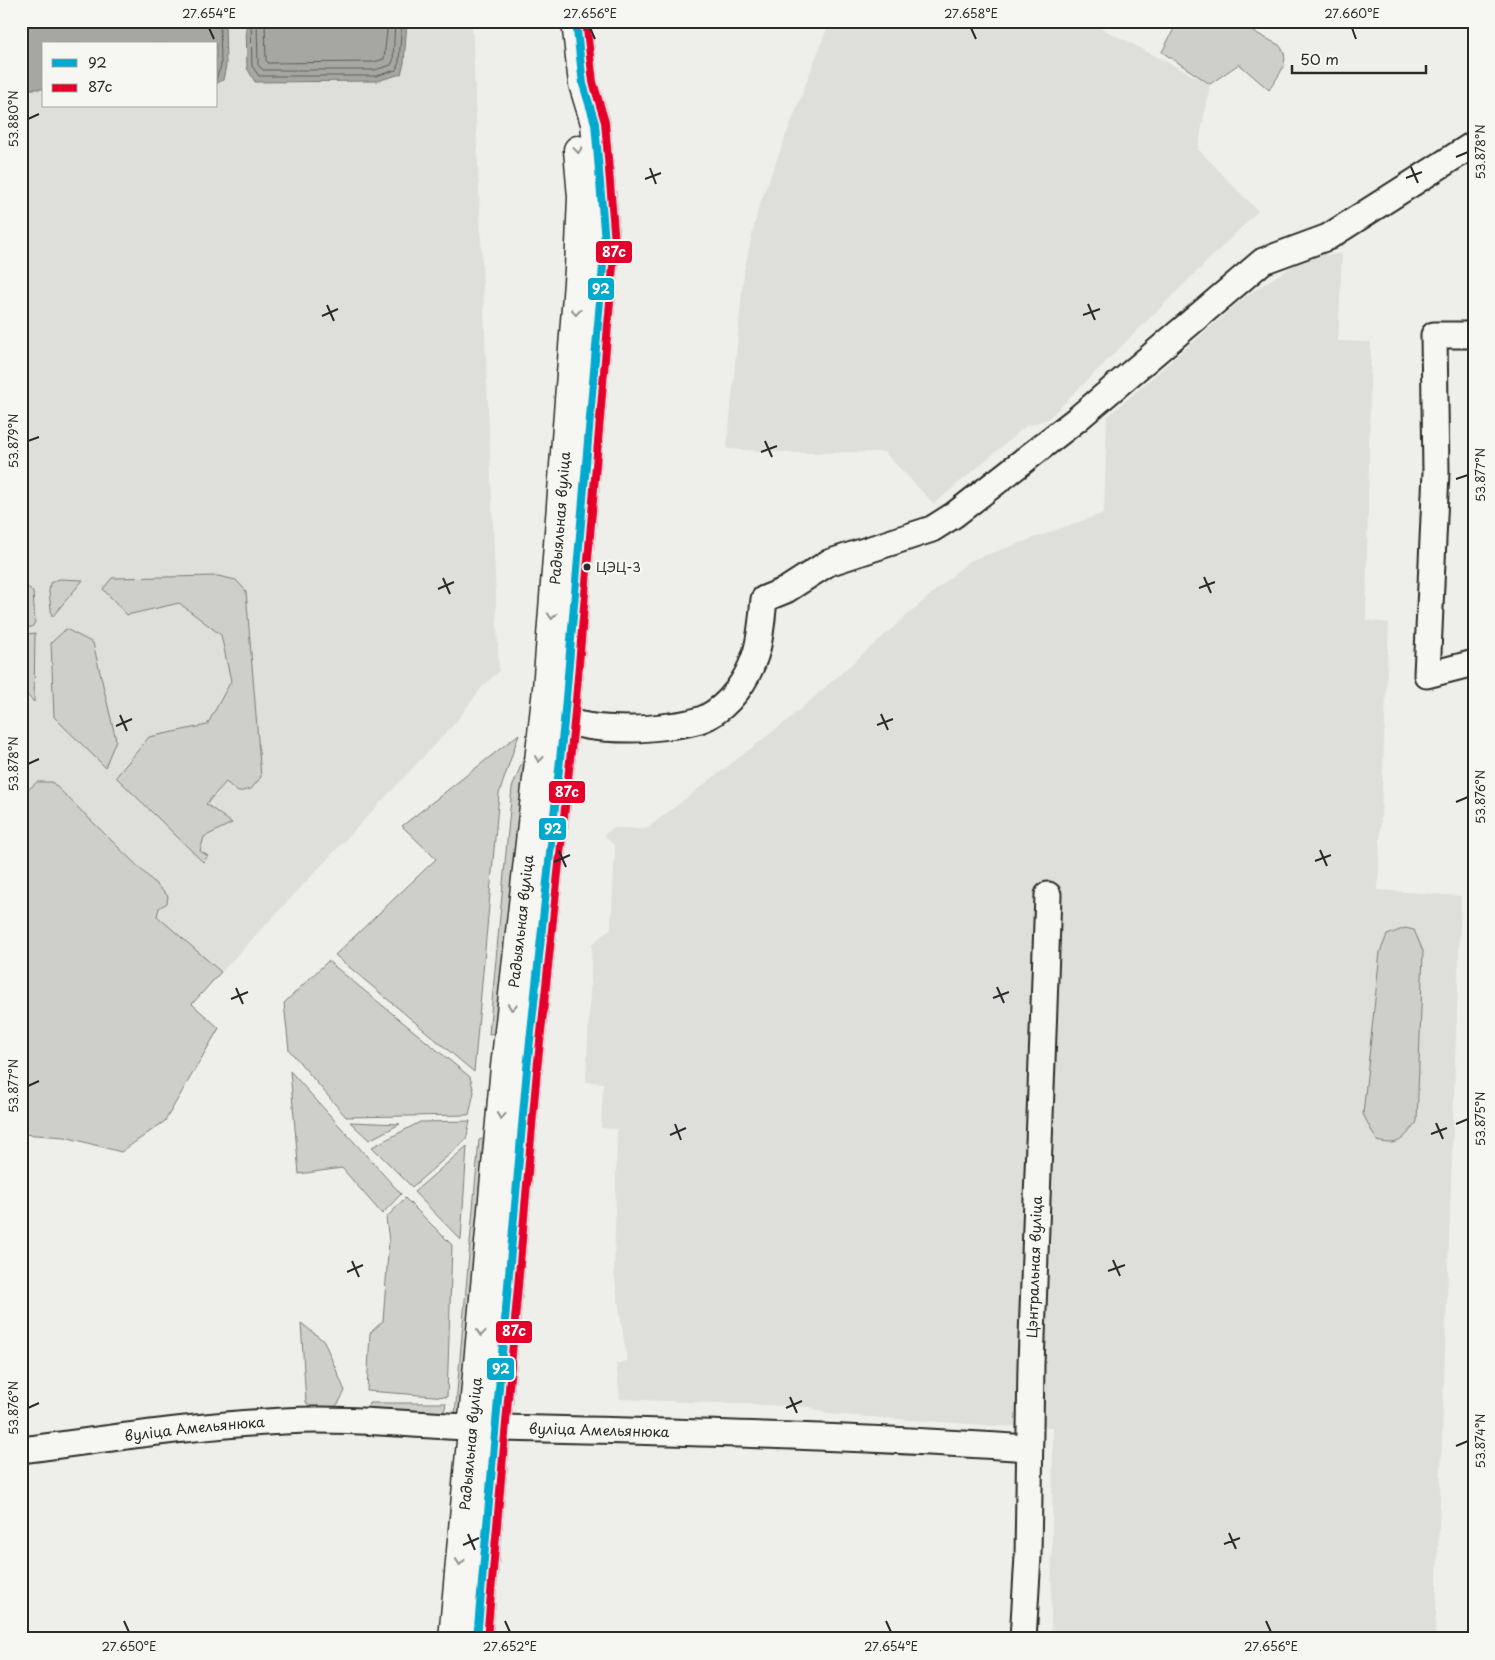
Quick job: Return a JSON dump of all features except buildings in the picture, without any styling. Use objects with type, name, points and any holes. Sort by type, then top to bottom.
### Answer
[{"type":"main road","name":"Радыяльная вуліца","points":[[453,1639],[483,1428],[527,1069],[554,716],[605,242],[595,123],[583,84],[576,21]]},
{"type":"main road","name":"Радыяльная вуліца","points":[[477,1639],[483,1428]]},
{"type":"street","points":[[554,716],[606,729],[650,729],[705,718],[727,703],[748,675],[756,654],[764,599],[786,590],[828,563],[932,528],[954,515],[1076,420],[1263,261],[1328,236],[1474,144]]},
{"type":"street","points":[[1474,335],[1434,335],[1436,472],[1427,675],[1474,663]]},
{"type":"street","name":"Цэнтральная вуліца","points":[[1024,1639],[1048,895]]},
{"type":"street","name":"вуліца Амельянюка","points":[[21,1450],[144,1434],[285,1421],[888,1439],[1030,1448]]},
{"type":"shaded area","points":[[21,21],[472,21],[499,671],[482,687],[455,723],[152,1046],[21,1101]]},
{"type":"shaded area","points":[[832,21],[1087,21],[1210,84],[1198,149],[1258,211],[1048,419],[1026,426],[934,504],[884,452],[799,453],[727,449],[744,271],[758,209],[826,31]]},
{"type":"shaded area","points":[[1178,21],[1233,21],[1279,45],[1285,56],[1283,68],[1269,90],[1239,64],[1210,84],[1162,52]]},
{"type":"shaded area","points":[[1342,254],[1338,341],[1371,342],[1366,620],[1389,623],[1378,890],[1461,896],[1435,1639],[1051,1639],[1053,1427],[997,1426],[827,1414],[811,1407],[620,1399],[616,1364],[627,1361],[614,1273],[617,1129],[601,1128],[603,1083],[586,1082],[592,944],[611,928],[615,846],[604,835],[613,828],[646,829],[788,720],[969,561],[1104,513],[1107,417],[1247,295],[1308,256]]},
{"type":"shaded area","points":[[218,576],[236,580],[246,591],[261,777],[251,789],[238,792],[226,782],[206,804],[232,823],[204,837],[200,851],[208,856],[203,862],[116,777],[149,737],[207,725],[231,681],[221,635],[179,603],[127,615],[103,589],[112,578]]},
{"type":"shaded area","points":[[59,579],[83,580],[52,617],[49,592],[50,583]]},
{"type":"shaded area","points":[[21,581],[33,592],[35,622],[32,627],[21,628]]},
{"type":"shaded area","points":[[66,629],[93,643],[116,740],[105,767],[54,717],[51,643]]},
{"type":"shaded area","points":[[35,633],[34,702],[21,689],[21,641],[27,634]]},
{"type":"shaded area","points":[[519,734],[499,794],[474,1072],[335,955],[436,859],[402,826]]},
{"type":"shaded area","points":[[532,737],[497,1033],[489,1034],[512,788]]},
{"type":"shaded area","points":[[37,782],[52,782],[168,896],[167,903],[159,908],[157,916],[221,972],[192,1004],[219,1028],[165,1121],[121,1152],[65,1137],[21,1134],[21,796]]},
{"type":"shaded area","points":[[1405,928],[1414,930],[1423,951],[1417,1122],[1400,1140],[1385,1143],[1377,1141],[1363,1114],[1380,952],[1387,935]]},
{"type":"shaded area","points":[[328,961],[470,1077],[474,1092],[469,1115],[346,1117],[289,1050],[284,1003]]},
{"type":"shaded area","points":[[290,1071],[401,1194],[382,1214],[342,1168],[299,1174]]},
{"type":"shaded area","points":[[470,1121],[466,1140],[412,1187],[372,1147],[420,1122]]},
{"type":"shaded area","points":[[350,1122],[400,1124],[369,1140]]},
{"type":"shaded area","points":[[486,1138],[461,1411],[455,1415],[479,1140]]},
{"type":"shaded area","points":[[467,1146],[461,1240],[414,1192]]},
{"type":"shaded area","points":[[405,1198],[452,1245],[447,1397],[367,1391],[370,1333],[383,1321],[389,1241],[386,1218]]},
{"type":"shaded area","points":[[301,1323],[324,1341],[345,1391],[338,1404],[325,1415],[314,1413],[306,1402]]},
{"type":"shaded area","points":[[368,1403],[446,1403],[443,1418],[373,1415]]},
{"type":"water","points":[[21,21],[225,21],[226,66],[223,80],[218,83],[218,42],[42,42],[42,89],[21,89]]},
{"type":"water","points":[[246,21],[407,21],[404,63],[401,74],[377,81],[255,82],[247,68]]},
{"type":"transit line","name":"92","points":[[477,1639],[527,1069],[564,722],[605,242],[595,123],[583,84],[576,21]]},
{"type":"transit line","name":"87с","points":[[487,1639],[537,1070],[574,723],[615,243],[605,122],[593,82],[586,21]]},
{"type":"place","name":"ЦЭЦ-3","points":[[587,567]]}]
